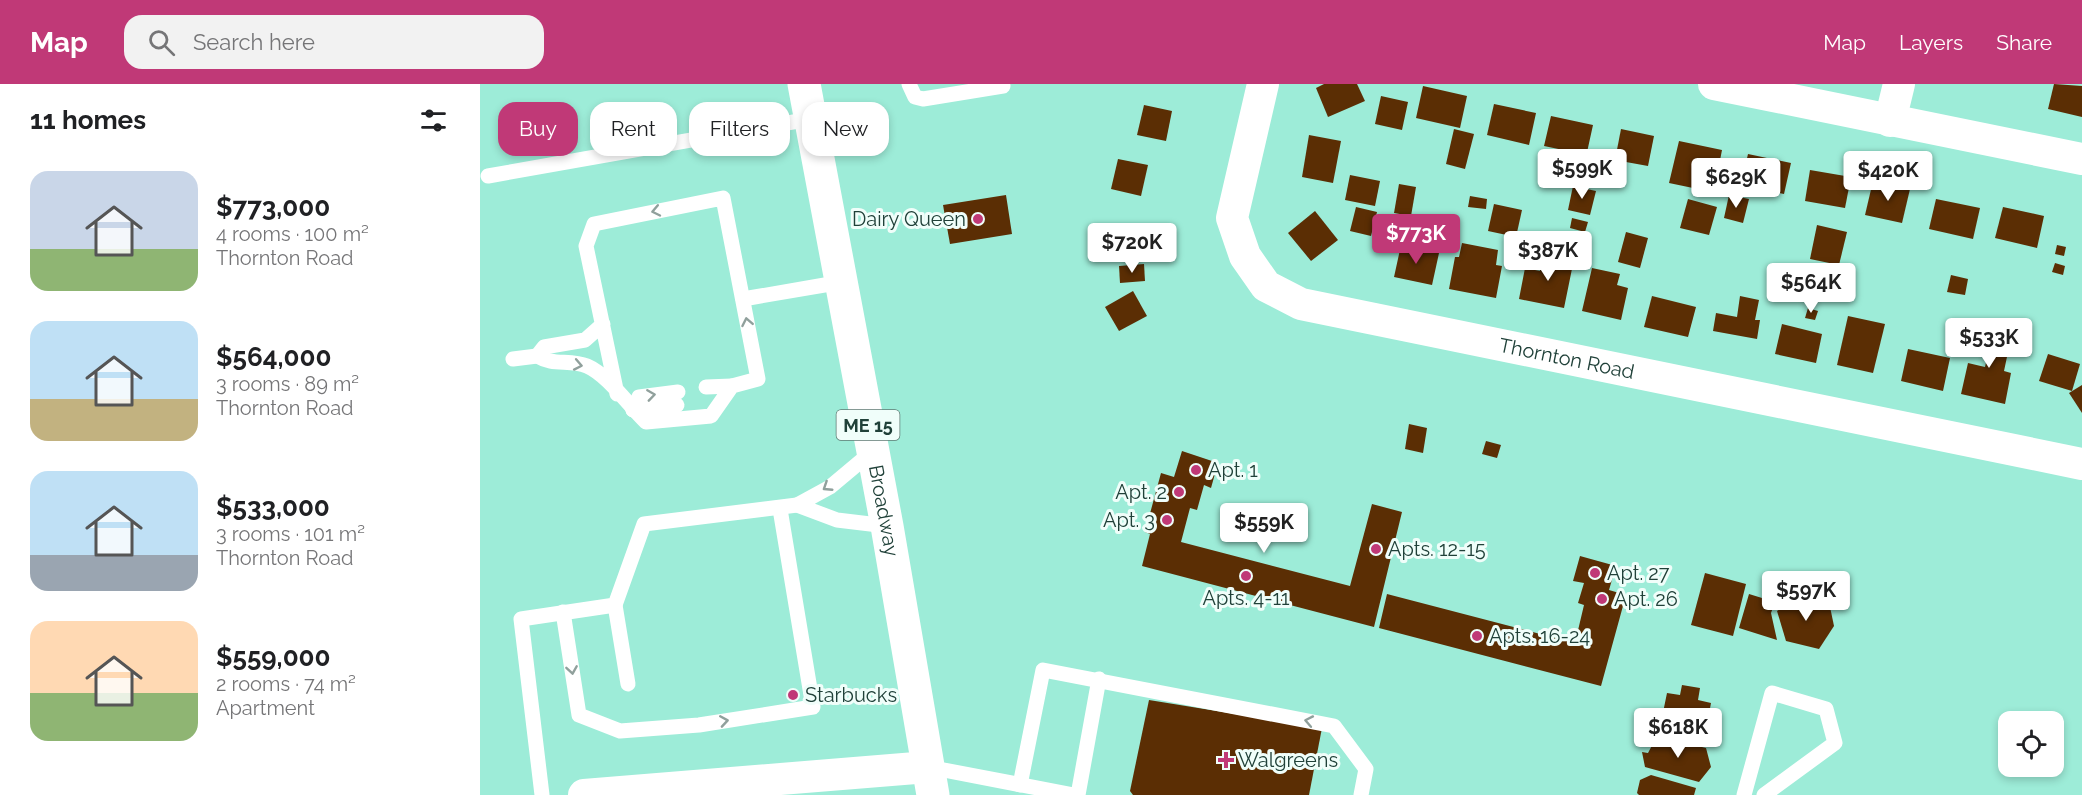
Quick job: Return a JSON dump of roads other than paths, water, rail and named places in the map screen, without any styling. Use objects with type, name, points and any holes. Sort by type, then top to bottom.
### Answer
[{"type":"main road","name":"Broadway","points":[[804,84],[807,102]]},
{"type":"main road","name":"Broadway","points":[[817,156],[887,526],[930,781]]},
{"type":"street","name":"Thornton Road","points":[[1263,84],[1232,218],[1245,256],[1266,286],[1301,304],[2082,464]]},
{"type":"street","points":[[1714,84],[2082,159]]},
{"type":"street","points":[[1890,121],[1899,84]]},
{"type":"street","points":[[586,795],[930,781]]},
{"type":"lane","points":[[909,84],[915,97],[923,99],[1003,86]]},
{"type":"lane","points":[[488,176],[802,120]]},
{"type":"lane","points":[[513,359],[537,356],[548,363],[574,362],[588,367],[602,376],[617,394],[646,422],[711,416],[712,396],[732,386],[758,380],[723,198],[594,224],[586,246],[617,394]]},
{"type":"lane","points":[[743,299],[842,282]]},
{"type":"lane","points":[[537,356],[544,347],[585,340],[603,324]]},
{"type":"lane","points":[[633,410],[639,397],[678,398]]},
{"type":"lane","points":[[628,684],[615,605],[644,524],[780,509],[797,505],[830,487],[873,452]]},
{"type":"lane","points":[[797,505],[837,520],[887,526]]},
{"type":"lane","points":[[563,612],[579,715],[620,731],[699,725],[813,707],[780,509]]},
{"type":"lane","points":[[542,795],[521,620],[615,605]]},
{"type":"lane","points":[[1020,785],[1043,670],[1334,726],[1366,769],[1361,795]]},
{"type":"lane","points":[[930,781],[1020,785],[1076,795],[1099,679]]},
{"type":"lane","points":[[1744,795],[1772,693],[1826,710],[1835,743],[1764,795]]},
{"type":"place","name":"Dairy Queen","points":[[978,219]]},
{"type":"place","name":"Apt. 1","points":[[1196,470]]},
{"type":"place","name":"Apt. 2","points":[[1179,492]]},
{"type":"place","name":"Apt. 3","points":[[1167,520]]},
{"type":"place","name":"Apts. 12-15","points":[[1376,549]]},
{"type":"place","name":"Apt. 27","points":[[1595,573]]},
{"type":"place","name":"Apts. 4-11","points":[[1246,576]]},
{"type":"place","name":"Apt. 26","points":[[1602,599]]},
{"type":"place","name":"Apts. 16-24","points":[[1477,636]]},
{"type":"place","name":"Starbucks","points":[[793,695]]},
{"type":"place","name":"Walgreens","points":[[1226,760]]}]
